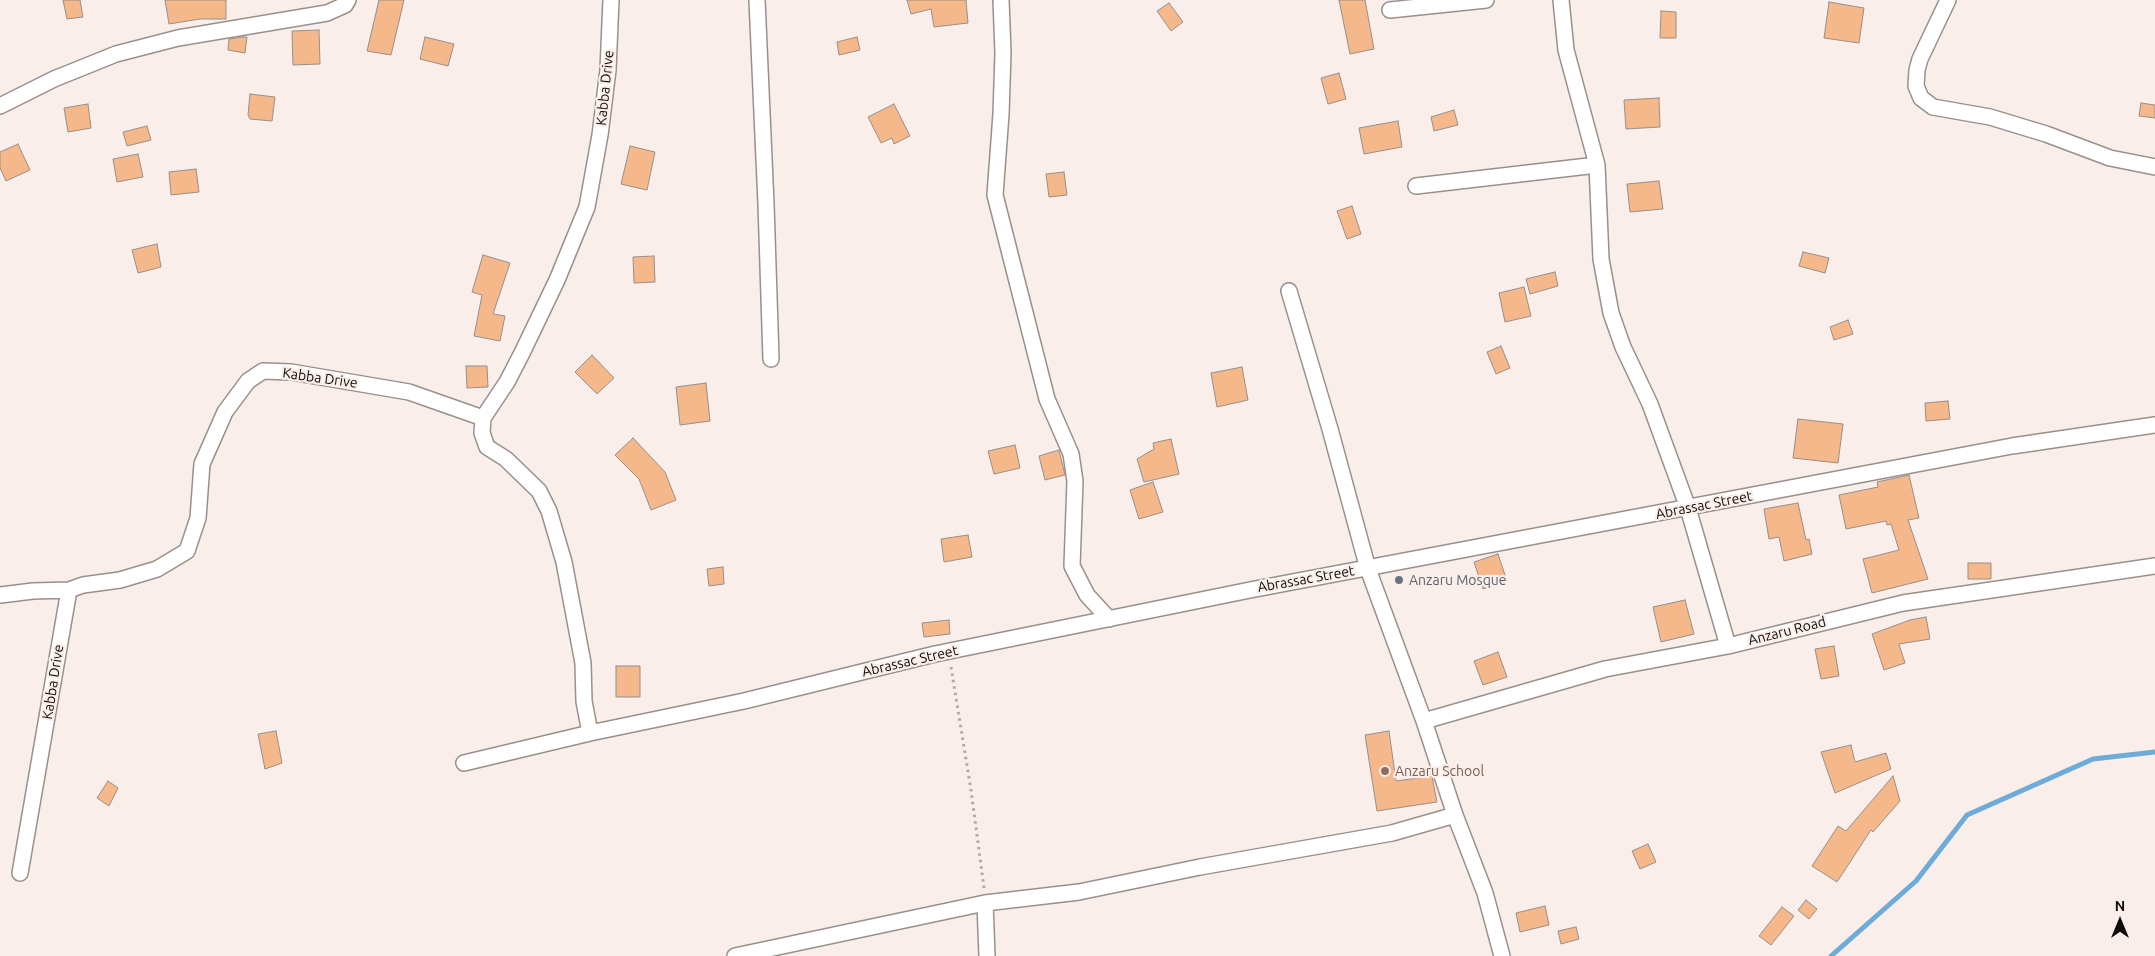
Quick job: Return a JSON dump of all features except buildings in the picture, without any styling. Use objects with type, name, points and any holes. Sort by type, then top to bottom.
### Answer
[{"type":"street","points":[[0,106],[54,79],[116,54],[178,38],[327,13],[345,5],[348,0]]},
{"type":"street","name":"Kabba Drive","points":[[20,873],[69,590],[83,585],[120,580],[157,569],[187,551],[198,518],[202,464],[225,412],[248,381],[263,371],[291,372],[409,392],[483,418],[507,382],[522,354],[557,280],[587,207],[600,135],[608,70],[611,0]]},
{"type":"street","points":[[756,0],[766,204],[770,359]]},
{"type":"street","points":[[1000,0],[1002,71],[995,195],[1047,400],[1072,454],[1075,481],[1072,566],[1086,595],[1109,619]]},
{"type":"street","points":[[1390,10],[1486,0]]},
{"type":"street","points":[[1561,0],[1566,50],[1598,165],[1601,259],[1611,313],[1623,347],[1650,404],[1688,508],[1728,646]]},
{"type":"street","points":[[1948,0],[1920,59],[1916,86],[1920,98],[1932,107],[1990,117],[2046,134],[2110,158],[2155,167]]},
{"type":"street","points":[[1416,186],[1598,165]]},
{"type":"street","points":[[1289,291],[1368,568],[1424,721],[1455,815],[1485,894],[1502,956]]},
{"type":"street","points":[[483,418],[482,433],[487,447],[506,459],[539,491],[548,511],[564,562],[584,663],[584,701],[590,732]]},
{"type":"street","name":"Abrassac Street","points":[[464,763],[590,732],[744,701],[949,651],[1250,590],[2012,446],[2155,425]]},
{"type":"street","name":"Anzaru Road","points":[[1424,721],[1605,669],[1728,646],[1904,603],[2155,566]]},
{"type":"street","points":[[0,595],[33,591],[69,590]]},
{"type":"street","points":[[735,956],[986,903],[1079,892],[1200,867],[1392,833],[1455,815]]},
{"type":"street","points":[[986,903],[987,956]]},
{"type":"path","points":[[949,651],[971,790],[986,903]]},
{"type":"waterway","points":[[1831,956],[1916,881],[1967,815],[2093,759],[2155,752]]},
{"type":"place","name":"Anzaru Mosque","points":[[1399,580]]},
{"type":"place","name":"Anzaru School","points":[[1385,771]]}]
